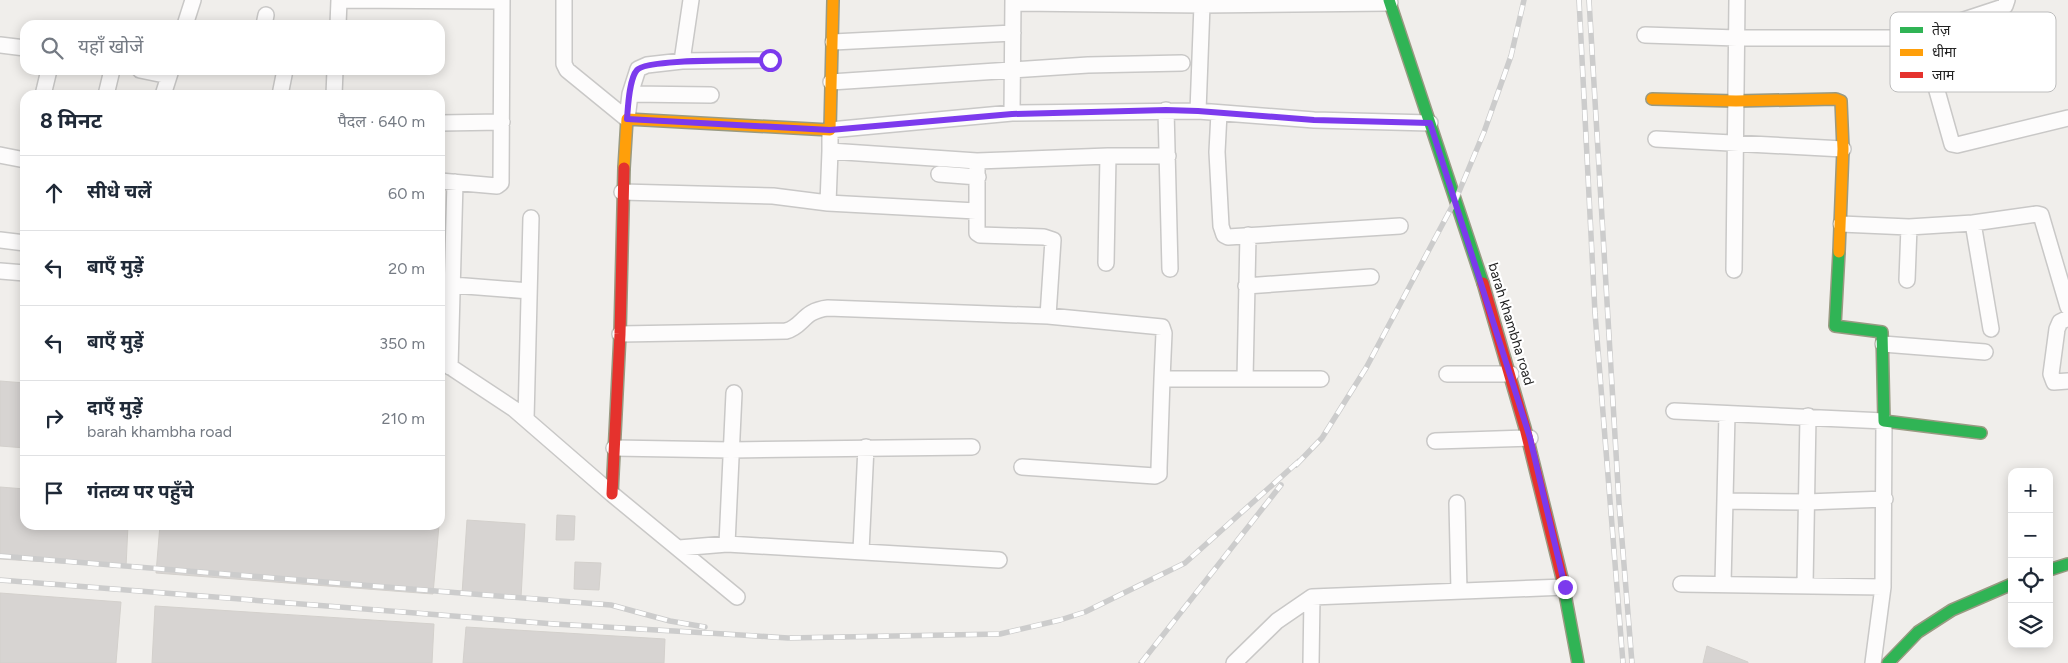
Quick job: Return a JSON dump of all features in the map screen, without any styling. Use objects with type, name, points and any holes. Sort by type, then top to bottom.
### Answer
[{"type":"street","points":[[186,20],[192,0]]},
{"type":"street","points":[[338,20],[339,0],[502,1],[501,183],[497,186],[447,181],[445,363],[514,409],[612,494],[737,597]]},
{"type":"street","points":[[564,0],[564,64],[567,70],[627,119],[830,130],[1012,114],[1166,110],[1314,120],[1430,123]]},
{"type":"street","points":[[682,62],[691,0]]},
{"type":"street","points":[[828,203],[834,0]]},
{"type":"street","points":[[1734,270],[1737,0]]},
{"type":"street","points":[[1988,12],[2005,6],[2007,0]]},
{"type":"street","points":[[1012,114],[1013,2],[1202,5],[1390,2]]},
{"type":"street","name":"barah khambha road","points":[[1390,2],[1530,438],[1565,587],[1578,663]]},
{"type":"street","points":[[1198,111],[1202,5]]},
{"type":"street","points":[[833,42],[1013,33]]},
{"type":"street","points":[[1645,35],[1737,38],[1890,38]]},
{"type":"street","points":[[0,45],[20,47]]},
{"type":"street","points":[[612,494],[620,334],[622,192],[627,119],[635,72],[641,67],[682,62],[770,60]]},
{"type":"street","points":[[831,82],[1012,69],[1182,63]]},
{"type":"street","points":[[44,90],[48,75]]},
{"type":"street","points":[[107,90],[111,75]]},
{"type":"street","points":[[165,90],[169,75]]},
{"type":"street","points":[[281,90],[284,75]]},
{"type":"street","points":[[334,90],[335,75]]},
{"type":"street","points":[[1937,92],[1952,144],[2068,118]]},
{"type":"street","points":[[630,94],[712,95]]},
{"type":"street","points":[[1652,99],[1736,101],[1836,99],[1841,101],[1841,224],[1834,326],[1881,331],[1883,344],[1885,499],[1883,587],[1873,663]]},
{"type":"street","points":[[1166,110],[1170,270]]},
{"type":"street","points":[[1219,113],[1217,152],[1222,231],[1228,237],[1400,226]]},
{"type":"street","points":[[445,123],[502,122]]},
{"type":"street","points":[[1656,139],[1842,149]]},
{"type":"street","points":[[830,151],[977,161],[1108,156],[1168,156]]},
{"type":"street","points":[[0,155],[20,159]]},
{"type":"street","points":[[1106,263],[1108,156]]},
{"type":"street","points":[[977,161],[976,230],[980,235],[1044,236],[1053,240],[1048,316]]},
{"type":"street","points":[[939,174],[978,177]]},
{"type":"street","points":[[622,192],[773,196],[828,203],[976,211]]},
{"type":"street","points":[[1841,224],[1909,227],[1973,223],[2040,215],[2068,307]]},
{"type":"street","points":[[526,419],[531,218]]},
{"type":"street","points":[[1973,223],[1991,329]]},
{"type":"street","points":[[1907,280],[1909,227]]},
{"type":"street","points":[[1245,379],[1248,236]]},
{"type":"street","points":[[0,240],[20,242]]},
{"type":"street","points":[[0,271],[20,273]]},
{"type":"street","points":[[1246,286],[1371,277]]},
{"type":"street","points":[[446,284],[529,291]]},
{"type":"street","points":[[620,334],[786,331],[791,330],[813,312],[828,308],[1048,316],[1162,327],[1164,333],[1158,474],[1151,476],[1022,468]]},
{"type":"street","points":[[2068,318],[2060,322],[2057,329],[2051,374],[2054,382],[2068,381]]},
{"type":"street","points":[[1883,344],[1985,352]]},
{"type":"street","points":[[1447,374],[1511,374]]},
{"type":"street","points":[[1162,379],[1321,379]]},
{"type":"street","points":[[727,544],[734,393]]},
{"type":"street","points":[[1674,411],[1884,420],[1981,433]]},
{"type":"street","points":[[1723,584],[1727,414]]},
{"type":"street","points":[[1806,586],[1808,416]]},
{"type":"street","points":[[1435,441],[1530,438]]},
{"type":"street","points":[[862,551],[866,447]]},
{"type":"street","points":[[614,448],[731,450],[972,447]]},
{"type":"street","points":[[1726,501],[1807,502],[1885,499]]},
{"type":"street","points":[[1457,503],[1459,591]]},
{"type":"street","points":[[679,548],[727,544],[999,560]]},
{"type":"street","points":[[2053,569],[2068,564]]},
{"type":"street","points":[[1681,584],[1883,587]]},
{"type":"street","points":[[1888,663],[1918,632],[1952,610],[2008,586]]},
{"type":"street","points":[[1234,663],[1277,621],[1312,597],[1565,587]]},
{"type":"street","points":[[1311,663],[1312,597]]},
{"type":"building","points":[[0,381],[20,383],[20,448],[0,446]]},
{"type":"building","points":[[0,487],[20,489],[20,530],[128,530],[126,567],[0,559]]},
{"type":"building","points":[[557,515],[575,516],[574,540],[556,540]]},
{"type":"building","points":[[467,520],[525,524],[521,598],[462,594]]},
{"type":"building","points":[[160,530],[439,530],[433,594],[156,573]]},
{"type":"building","points":[[575,562],[601,563],[599,590],[574,589]]},
{"type":"building","points":[[0,593],[121,602],[116,663],[0,663]]},
{"type":"building","points":[[155,606],[434,624],[432,663],[152,663]]},
{"type":"building","points":[[466,627],[665,639],[664,663],[463,663]]},
{"type":"building","points":[[1707,646],[1748,662],[1748,663],[1703,663]]},
{"type":"railway","points":[[1296,465],[1322,438],[1366,368],[1456,199],[1484,132],[1511,56],[1524,0]]},
{"type":"railway","points":[[1579,0],[1595,313],[1623,663]]},
{"type":"railway","points":[[1589,0],[1619,503],[1632,663]]},
{"type":"railway","points":[[0,580],[554,624],[788,638],[1000,634],[1085,612],[1185,563],[1299,461]]},
{"type":"railway","points":[[1141,663],[1281,485]]},
{"type":"railway","points":[[0,556],[611,605],[670,621],[705,627]]},
{"type":"traffic: fast","points":[[1389,0],[1483,283]]},
{"type":"traffic: fast","points":[[1839,252],[1835,326],[1882,332],[1884,421],[1981,433]]},
{"type":"traffic: fast","points":[[2053,569],[2068,564]]},
{"type":"traffic: fast","points":[[1562,578],[1578,663]]},
{"type":"traffic: fast","points":[[1888,663],[1918,632],[1952,610],[2008,586]]},
{"type":"traffic: slow","points":[[624,168],[627,119],[830,130],[833,0]]},
{"type":"traffic: slow","points":[[1652,99],[1736,101],[1836,99],[1841,101],[1843,149],[1839,252]]},
{"type":"traffic: jam","points":[[612,494],[620,334],[624,168]]},
{"type":"traffic: jam","points":[[1483,283],[1525,428],[1562,578]]},
{"type":"route","points":[[770,60],[682,62],[641,67],[635,72],[627,119],[830,130],[1012,114],[1166,110],[1314,120],[1430,123],[1456,199],[1530,438],[1565,587]]}]
